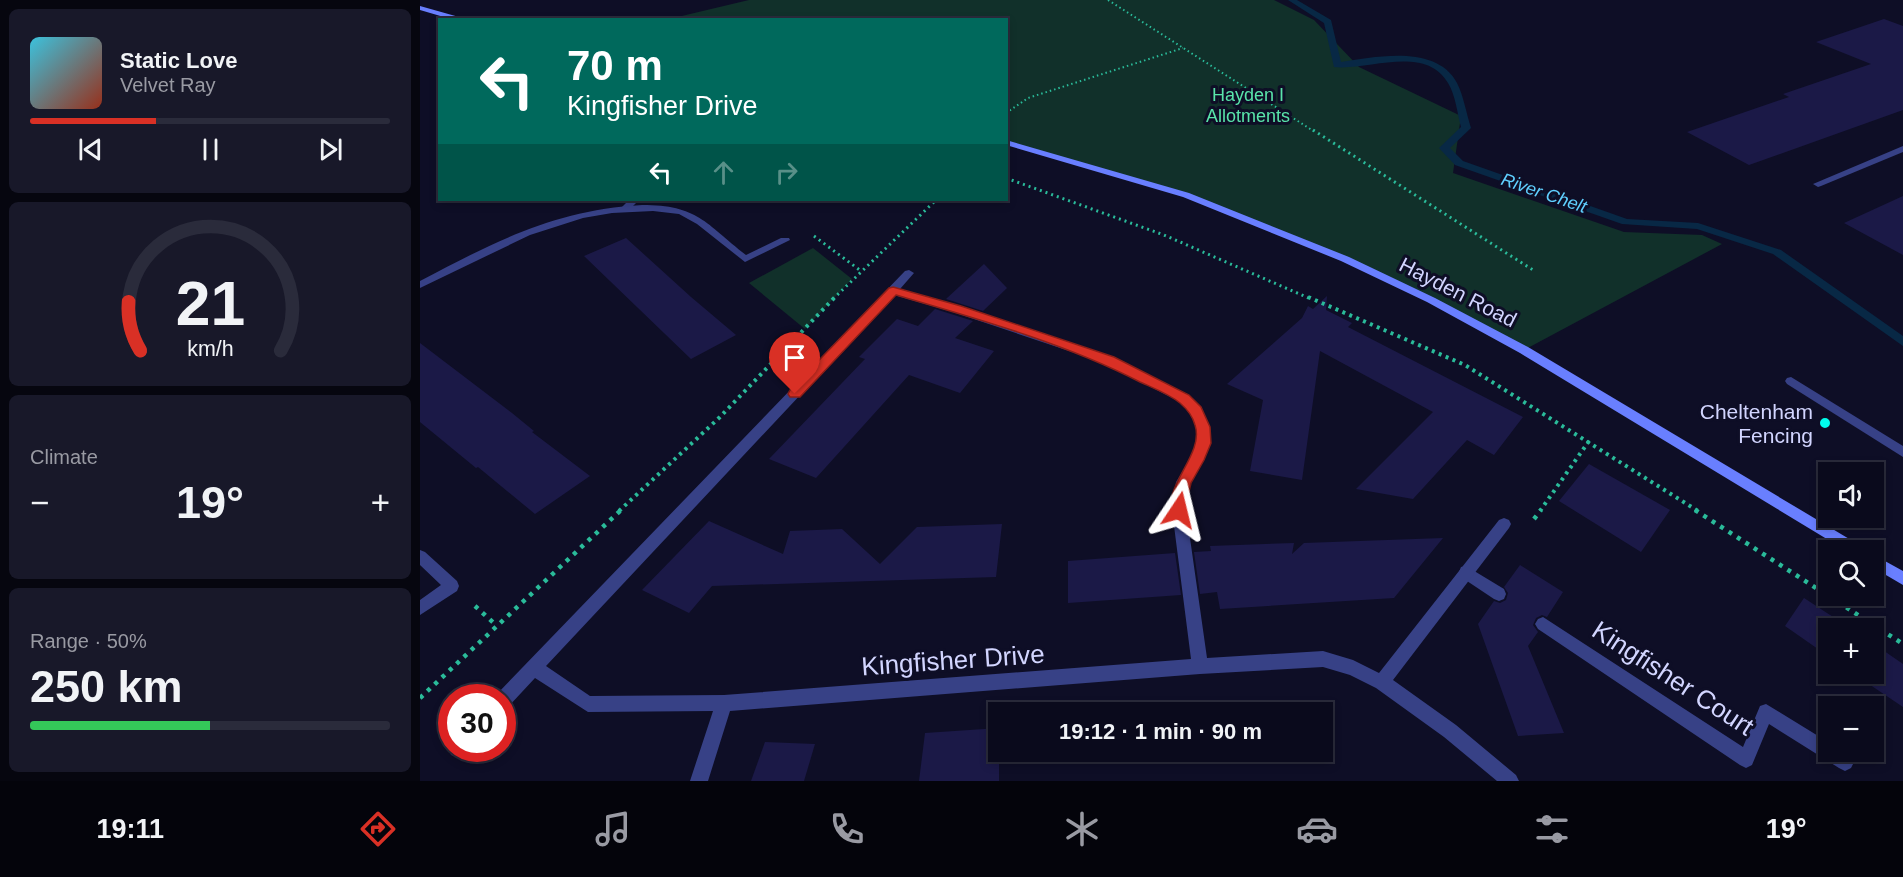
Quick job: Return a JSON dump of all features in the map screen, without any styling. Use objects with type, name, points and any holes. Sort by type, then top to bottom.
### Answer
[{"type":"main road","points":[[420,8],[457,18]]},
{"type":"main road","name":"Hayden Road","points":[[1008,143],[1186,195],[1272,228],[1399,285],[1524,350],[1839,540]]},
{"type":"main road","points":[[1884,567],[1903,579]]},
{"type":"street","points":[[1818,184],[1903,149]]},
{"type":"street","points":[[626,208],[633,201]]},
{"type":"street","points":[[420,285],[536,227],[597,211],[626,208],[669,210],[687,214],[745,259],[785,240]]},
{"type":"street","points":[[516,687],[909,273]]},
{"type":"street","points":[[893,291],[957,309],[1109,360],[1184,399],[1196,411],[1203,427],[1204,443],[1184,482],[1179,510],[1200,666]]},
{"type":"street","points":[[1791,381],[1903,452]]},
{"type":"street","points":[[1382,682],[1504,524]]},
{"type":"street","points":[[420,556],[452,586],[420,608]]},
{"type":"street","points":[[1466,572],[1498,594]]},
{"type":"street","name":"Kingfisher Court","points":[[1543,624],[1746,759],[1766,712],[1818,745]]},
{"type":"street","name":"Kingfisher Drive","points":[[534,668],[588,704],[724,703],[1200,666],[1323,659],[1353,668],[1382,682],[1450,731],[1510,781]]},
{"type":"street","points":[[699,781],[724,703]]},
{"type":"path","points":[[1108,0],[1533,270]]},
{"type":"path","points":[[1008,112],[1028,98],[1183,48]]},
{"type":"path","points":[[1008,179],[1164,235],[1466,365],[1589,441],[1903,644]]},
{"type":"path","points":[[420,698],[720,417],[861,271],[935,201]]},
{"type":"path","points":[[785,240],[806,230],[861,271]]},
{"type":"path","points":[[1504,524],[1521,536],[1589,441]]},
{"type":"green space","name":"Hayden I Allotments","points":[[749,0],[1274,0],[1314,20],[1359,67],[1461,116],[1453,173],[1624,232],[1702,235],[1722,244],[1524,350],[1345,259],[1186,195],[1008,142],[1008,18],[673,18]]},
{"type":"green space","points":[[813,248],[852,279],[805,329],[749,283]]},
{"type":"building","points":[[1884,19],[1903,26],[1903,110],[1749,165],[1687,132],[1789,97],[1783,94],[1871,64],[1816,42]]},
{"type":"building","points":[[1903,196],[1903,255],[1844,223]]},
{"type":"building","points":[[626,238],[736,335],[691,359],[584,256]]},
{"type":"building","points":[[984,264],[1007,288],[983,311],[946,299]]},
{"type":"building","points":[[1327,296],[1326,310],[1352,323],[1348,327],[1523,417],[1494,455],[1467,440],[1413,499],[1356,489],[1433,412],[1320,351],[1302,480],[1250,471],[1263,400],[1227,384],[1302,318],[1308,306],[1313,309]]},
{"type":"building","points":[[935,309],[973,321],[955,338],[994,351],[960,393],[909,375],[816,478],[769,459],[865,359],[859,357],[897,319],[918,326]]},
{"type":"building","points":[[420,343],[590,476],[535,514],[478,467],[476,468],[420,422]]},
{"type":"building","points":[[1589,464],[1670,510],[1641,552],[1559,501]]},
{"type":"building","points":[[709,521],[783,554],[790,531],[842,529],[880,564],[917,527],[1002,524],[996,577],[712,586],[689,613],[642,590]]},
{"type":"building","points":[[1443,538],[1394,598],[1220,609],[1217,592],[1200,594],[1194,552],[1211,551],[1210,546],[1294,543],[1292,554],[1304,543]]},
{"type":"building","points":[[1175,553],[1181,595],[1068,603],[1068,561]]},
{"type":"building","points":[[1520,565],[1563,592],[1547,617],[1542,615],[1536,618],[1533,625],[1538,632],[1528,646],[1564,733],[1518,736],[1478,624],[1494,601],[1500,603],[1506,600],[1508,593],[1504,587]]},
{"type":"building","points":[[1804,598],[1835,618],[1818,618],[1818,649],[1785,626]]},
{"type":"building","points":[[1884,651],[1903,664],[1903,707],[1869,684],[1884,684]]},
{"type":"building","points":[[988,729],[988,762],[999,762],[999,781],[919,781],[925,733]]},
{"type":"building","points":[[765,742],[815,744],[804,781],[751,781]]},
{"type":"waterway","name":"River Chelt","points":[[1292,0],[1328,22],[1337,65],[1399,59],[1431,64],[1443,71],[1452,82],[1466,128],[1444,148],[1459,163],[1626,222],[1698,226],[1777,252],[1903,342]]},
{"type":"place","name":"Cheltenham Fencing","points":[[1825,423]]},
{"type":"route","points":[[795,394],[893,291],[957,309],[1109,360],[1184,399],[1196,411],[1203,427],[1204,443],[1184,482],[1179,510]]}]
